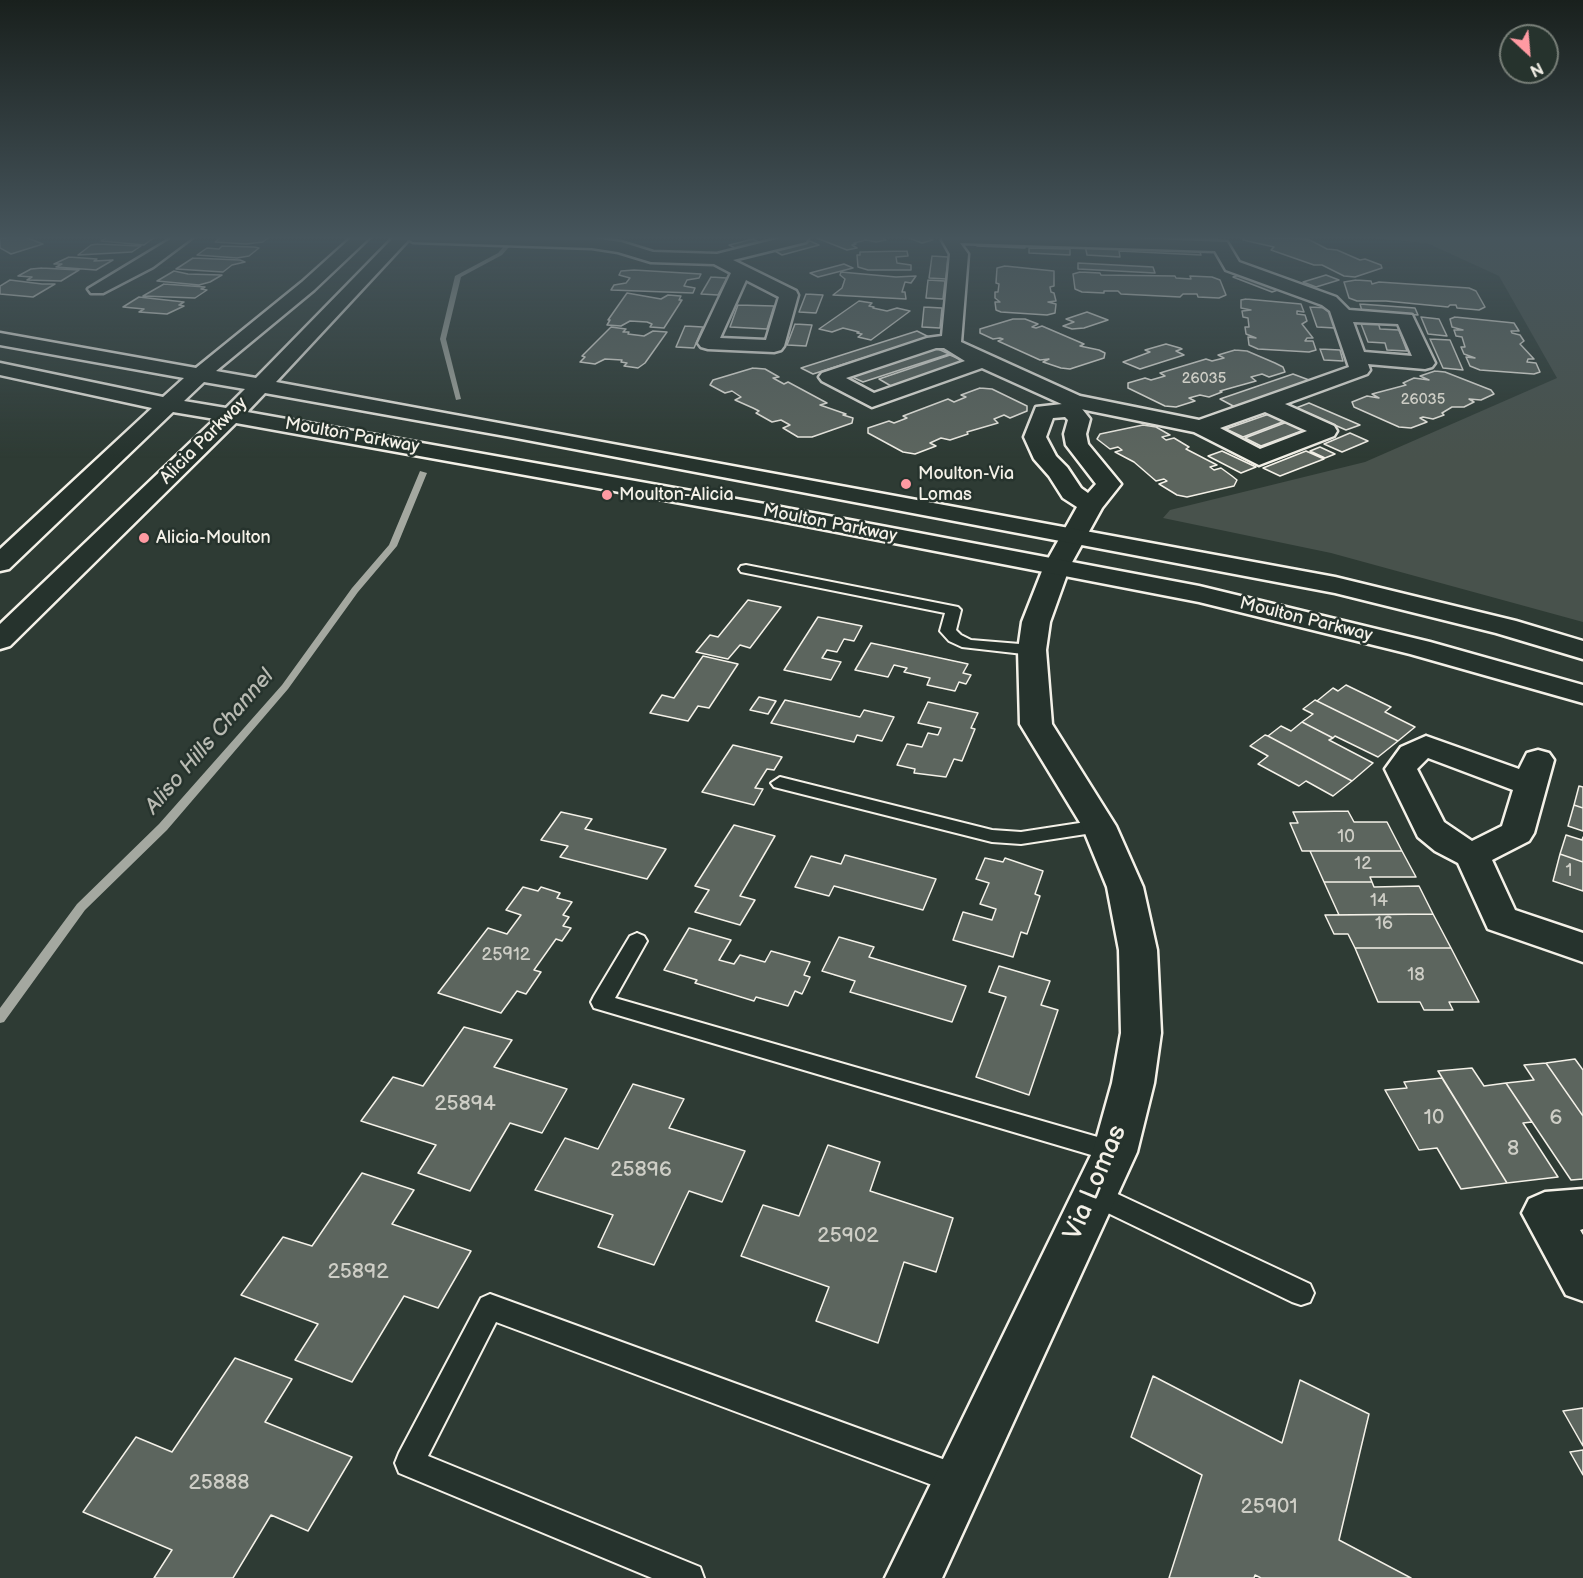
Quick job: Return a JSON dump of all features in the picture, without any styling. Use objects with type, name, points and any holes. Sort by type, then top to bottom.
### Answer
[{"type":"street","points":[[0,563],[198,376],[278,311]]},
{"type":"street","name":"Alicia Parkway","points":[[0,640],[233,414],[331,311]]},
{"type":"street","points":[[723,311],[708,343],[774,346],[784,311]]},
{"type":"street","points":[[951,311],[951,342]]},
{"type":"street","points":[[1201,427],[1360,370],[1340,311]]},
{"type":"street","points":[[1341,315],[1406,319],[1425,363],[1355,357]]},
{"type":"street","name":"Moulton Parkway","points":[[0,339],[198,376],[259,385],[1378,594],[1583,650]]},
{"type":"street","points":[[984,362],[872,401],[829,377],[934,342],[951,342],[962,352],[984,362],[1072,405],[1201,427],[1258,458],[1326,431],[1266,404]]},
{"type":"street","name":"Moulton Parkway","points":[[0,369],[111,394],[233,414],[1199,594],[1320,623],[1583,694]]},
{"type":"street","points":[[111,394],[125,413],[128,426],[120,452]]},
{"type":"street","points":[[1072,405],[1044,412],[1035,437],[1046,459],[1059,472],[1072,493],[1091,504]]},
{"type":"street","name":"Via Lomas","points":[[913,1578],[1115,1152],[1134,1083],[1141,1034],[1138,950],[1125,887],[1099,826],[1036,724],[1032,650],[1036,622],[1057,567],[1073,536],[1091,504],[1109,484],[1077,445],[1075,434],[1078,419],[1072,405]]},
{"type":"street","points":[[1472,855],[1517,833],[1533,772],[1468,760],[1426,746],[1412,754],[1401,769],[1430,829],[1447,843],[1472,855],[1501,919],[1583,948]]},
{"type":"street","points":[[1583,1209],[1545,1213],[1583,1279]]},
{"type":"lane","points":[[746,569],[953,610],[948,631],[955,638],[968,644],[1032,650]]},
{"type":"lane","points":[[780,783],[992,836],[1021,838],[1099,826]]},
{"type":"lane","points":[[637,941],[602,1002],[1115,1152]]},
{"type":"lane","points":[[1094,1194],[1301,1293]]},
{"type":"lane","points":[[689,1578],[409,1463],[490,1307],[959,1480]]},
{"type":"shaded area","points":[[1519,311],[1583,311],[1583,622],[1331,553],[1163,518],[1170,510],[1365,462],[1557,378]]},
{"type":"building","points":[[141,311],[174,311],[167,314],[139,312]]},
{"type":"building","points":[[615,311],[675,311],[664,328],[650,327],[652,324],[647,322],[630,321],[621,326],[607,325],[610,320],[608,320]]},
{"type":"building","points":[[736,311],[773,311],[767,329],[730,327]]},
{"type":"building","points":[[800,311],[817,311],[816,313]]},
{"type":"building","points":[[845,311],[910,311],[871,340],[858,337],[862,334],[857,333],[859,332],[843,328],[832,332],[819,329]]},
{"type":"building","points":[[924,311],[942,311],[940,328],[922,327]]},
{"type":"building","points":[[998,311],[1055,311],[1055,313],[1047,315]]},
{"type":"building","points":[[1242,311],[1303,311],[1297,311],[1297,314],[1305,315],[1307,321],[1302,324],[1313,338],[1307,338],[1305,341],[1313,341],[1316,350],[1309,352],[1258,349],[1249,345],[1248,337],[1256,338],[1246,334],[1245,327],[1249,327],[1248,318],[1243,317]]},
{"type":"building","points":[[1311,311],[1329,311],[1335,328],[1317,327]]},
{"type":"building","points":[[1362,311],[1416,311],[1418,315]]},
{"type":"building","points":[[1087,312],[1108,320],[1084,328],[1072,329],[1063,326],[1074,322],[1066,319]]},
{"type":"building","points":[[1421,317],[1439,319],[1447,336],[1428,334]]},
{"type":"building","points":[[1455,317],[1514,323],[1519,331],[1511,331],[1512,333],[1520,335],[1524,341],[1520,344],[1534,359],[1528,359],[1527,362],[1536,363],[1540,372],[1534,374],[1480,370],[1470,366],[1466,357],[1475,358],[1464,354],[1461,347],[1465,347],[1462,337],[1456,336],[1454,330],[1463,330],[1452,327],[1450,319]]},
{"type":"building","points":[[1013,319],[1025,319],[1038,324],[1032,327],[1042,326],[1084,344],[1080,346],[1099,350],[1105,353],[1104,358],[1070,369],[1061,368],[1043,362],[1049,359],[1040,360],[998,341],[1003,339],[993,339],[980,333],[980,329]]},
{"type":"building","points":[[1360,321],[1378,322],[1380,329],[1399,330],[1407,351],[1387,350],[1385,343],[1368,342]]},
{"type":"building","points":[[795,324],[812,325],[806,346],[787,345]]},
{"type":"building","points":[[685,326],[703,327],[694,348],[676,347]]},
{"type":"building","points":[[611,327],[626,329],[623,332],[629,332],[628,334],[644,336],[653,331],[667,332],[645,363],[638,368],[624,366],[627,363],[621,362],[622,360],[605,359],[595,364],[580,362],[585,357],[582,356]]},
{"type":"building","points":[[917,331],[929,337],[813,374],[801,368]]},
{"type":"building","points":[[1430,339],[1450,340],[1463,370],[1443,368]]},
{"type":"building","points":[[1166,344],[1182,349],[1176,351],[1184,355],[1140,369],[1123,362],[1150,352],[1145,350]]},
{"type":"building","points":[[936,348],[949,354],[863,382],[850,376]]},
{"type":"building","points":[[1320,349],[1340,350],[1343,361],[1324,360]]},
{"type":"building","points":[[1235,350],[1247,351],[1275,363],[1283,367],[1285,372],[1269,377],[1262,374],[1251,377],[1256,381],[1220,391],[1222,392],[1209,397],[1200,395],[1189,398],[1195,401],[1176,407],[1165,406],[1128,388],[1128,383],[1165,376],[1160,373],[1206,359],[1212,361],[1224,358],[1218,355]]},
{"type":"building","points":[[950,355],[964,361],[891,386],[879,379]]},
{"type":"building","points":[[753,368],[765,369],[779,377],[773,378],[784,384],[788,382],[827,403],[820,405],[846,414],[843,415],[853,418],[852,423],[812,437],[798,437],[783,428],[790,425],[781,420],[772,422],[756,413],[759,411],[735,400],[741,397],[732,391],[725,393],[710,385],[713,380]]},
{"type":"building","points":[[1435,371],[1445,372],[1491,390],[1494,394],[1481,400],[1469,399],[1474,402],[1464,407],[1452,407],[1442,413],[1444,415],[1433,419],[1420,418],[1427,422],[1411,428],[1399,427],[1354,407],[1352,402],[1367,396],[1379,398],[1372,394],[1406,385],[1403,383],[1414,378],[1429,380],[1420,376]]},
{"type":"building","points":[[1293,374],[1309,380],[1235,407],[1220,399]]},
{"type":"building","points":[[980,388],[992,389],[1027,406],[1027,411],[1010,418],[1004,415],[994,419],[998,423],[967,432],[968,434],[950,440],[941,438],[930,443],[936,446],[915,454],[903,452],[868,433],[868,428],[889,421],[894,423],[907,418],[903,416],[948,399],[954,402],[966,397],[961,395]]},
{"type":"building","points":[[1309,403],[1360,425],[1346,430],[1296,408]]},
{"type":"building","points":[[1269,414],[1285,421],[1243,437],[1226,429]]},
{"type":"building","points":[[1287,422],[1304,430],[1261,446],[1245,438]]},
{"type":"building","points":[[1143,425],[1156,427],[1170,435],[1162,437],[1166,440],[1174,438],[1189,447],[1186,449],[1217,465],[1210,467],[1214,470],[1221,468],[1232,476],[1237,480],[1234,486],[1187,497],[1177,495],[1159,484],[1167,481],[1164,479],[1156,481],[1134,462],[1115,452],[1122,450],[1118,447],[1110,449],[1097,439],[1100,434]]},
{"type":"building","points":[[1350,433],[1368,441],[1342,452],[1324,444]]},
{"type":"building","points":[[1320,447],[1335,454],[1325,458],[1310,451]]},
{"type":"building","points":[[1222,451],[1256,467],[1241,473],[1208,456]]},
{"type":"building","points":[[1306,451],[1324,459],[1280,476],[1263,468]]},
{"type":"building","points":[[748,600],[781,607],[750,648],[740,645],[728,659],[696,652],[710,635],[718,637]]},
{"type":"building","points":[[818,617],[862,626],[854,641],[844,639],[837,652],[827,650],[822,658],[841,662],[831,680],[784,670]]},
{"type":"building","points":[[871,643],[968,664],[963,673],[971,675],[966,684],[959,682],[955,691],[927,685],[930,678],[904,672],[907,668],[894,665],[888,677],[855,670]]},
{"type":"building","points":[[703,656],[738,664],[709,708],[698,706],[688,721],[650,713],[662,695],[674,698]]},
{"type":"building","points":[[1346,685],[1391,707],[1385,712],[1415,727],[1398,741],[1317,701],[1333,688],[1338,691]]},
{"type":"building","points":[[759,697],[776,701],[768,714],[750,710]]},
{"type":"building","points":[[785,700],[860,717],[864,710],[894,717],[882,741],[857,735],[854,742],[771,723]]},
{"type":"building","points":[[1315,700],[1398,741],[1378,757],[1335,736],[1333,738],[1302,722],[1313,714],[1303,709]]},
{"type":"building","points":[[928,702],[978,713],[971,728],[975,729],[962,761],[954,759],[946,777],[914,773],[915,769],[897,765],[907,744],[922,747],[928,733],[938,735],[941,728],[918,723]]},
{"type":"building","points":[[1302,722],[1333,738],[1329,740],[1373,763],[1352,781],[1268,736],[1281,726],[1291,731]]},
{"type":"building","points":[[1265,735],[1352,781],[1333,796],[1306,781],[1299,786],[1258,764],[1268,756],[1250,746]]},
{"type":"building","points":[[733,745],[782,757],[774,770],[767,769],[755,788],[763,789],[754,805],[702,792]]},
{"type":"building","points":[[1579,786],[1583,787],[1583,808],[1574,805]]},
{"type":"building","points":[[1574,805],[1583,808],[1583,831],[1568,826]]},
{"type":"building","points":[[1348,811],[1354,822],[1387,822],[1402,851],[1302,851],[1290,823],[1298,823],[1293,812]]},
{"type":"building","points":[[561,812],[592,819],[585,829],[666,849],[647,879],[560,857],[568,846],[541,840]]},
{"type":"building","points":[[734,825],[775,836],[740,896],[755,900],[740,925],[695,912],[709,890],[695,886]]},
{"type":"building","points":[[1566,835],[1582,840],[1583,837],[1583,862],[1560,854]]},
{"type":"building","points":[[1310,851],[1402,851],[1416,877],[1370,877],[1372,882],[1324,882]]},
{"type":"building","points":[[1560,854],[1583,862],[1583,891],[1553,881]]},
{"type":"building","points":[[845,855],[936,879],[923,910],[834,886],[829,896],[795,887],[811,856],[841,864]]},
{"type":"building","points":[[985,858],[1003,862],[1005,858],[1043,871],[1035,894],[1040,896],[1027,934],[1021,932],[1013,957],[953,940],[963,912],[992,920],[996,909],[980,904],[989,883],[976,879]]},
{"type":"building","points":[[1324,882],[1372,882],[1374,887],[1419,886],[1433,914],[1339,915]]},
{"type":"building","points":[[523,887],[538,891],[541,887],[560,893],[557,898],[572,902],[563,915],[569,917],[563,926],[571,928],[562,941],[556,939],[534,970],[541,972],[526,994],[517,991],[501,1013],[438,993],[488,928],[507,934],[521,915],[506,910]]},
{"type":"building","points":[[1433,914],[1451,948],[1355,948],[1348,934],[1334,934],[1325,915]]},
{"type":"building","points":[[689,928],[731,940],[719,960],[734,964],[740,955],[765,962],[771,951],[810,962],[804,975],[810,977],[802,994],[795,991],[788,1006],[756,997],[754,1001],[695,983],[697,980],[664,970]]},
{"type":"building","points":[[839,937],[874,947],[869,957],[966,986],[952,1022],[850,992],[855,981],[822,971]]},
{"type":"building","points":[[1355,948],[1451,948],[1479,1002],[1449,1002],[1453,1010],[1424,1010],[1420,1002],[1378,1002]]},
{"type":"building","points":[[999,966],[1050,981],[1041,1005],[1058,1010],[1029,1095],[976,1077],[1006,997],[989,992]]},
{"type":"building","points":[[464,1027],[512,1040],[494,1067],[567,1089],[542,1133],[510,1123],[470,1191],[418,1173],[436,1145],[361,1121],[393,1077],[423,1086]]},
{"type":"building","points":[[1575,1059],[1583,1070],[1583,1116],[1546,1063]]},
{"type":"building","points":[[1546,1063],[1583,1116],[1583,1179],[1571,1180],[1506,1083],[1534,1080],[1524,1065]]},
{"type":"building","points":[[1472,1068],[1484,1086],[1506,1083],[1532,1122],[1523,1123],[1558,1177],[1507,1183],[1438,1071]]},
{"type":"building","points":[[1442,1078],[1507,1183],[1461,1189],[1437,1148],[1419,1150],[1385,1090],[1407,1088],[1404,1082]]},
{"type":"building","points":[[633,1084],[684,1099],[669,1128],[745,1151],[722,1202],[689,1191],[654,1265],[598,1247],[613,1215],[535,1190],[565,1138],[598,1149]]},
{"type":"building","points":[[828,1145],[880,1162],[870,1191],[953,1218],[936,1272],[904,1262],[878,1343],[816,1321],[829,1287],[741,1256],[763,1205],[799,1216]]},
{"type":"building","points":[[362,1173],[414,1190],[392,1224],[471,1251],[438,1308],[404,1296],[352,1382],[295,1360],[318,1324],[241,1295],[283,1237],[312,1246]]},
{"type":"building","points":[[235,1358],[292,1379],[265,1422],[352,1457],[308,1531],[271,1515],[233,1578],[154,1578],[172,1550],[83,1512],[136,1437],[172,1452]]},
{"type":"building","points":[[1153,1376],[1282,1443],[1300,1380],[1369,1414],[1339,1540],[1411,1578],[1261,1578],[1255,1575],[1254,1578],[1169,1578],[1202,1475],[1131,1437]]},
{"type":"building","points":[[1583,1408],[1583,1446],[1563,1411]]},
{"type":"building","points":[[1583,1450],[1583,1475],[1570,1452]]},
{"type":"waterway","name":"Aliso Hills Channel","points":[[450,311],[443,339],[458,399]]},
{"type":"waterway","name":"Aliso Hills Channel","points":[[0,1018],[81,907],[163,827],[285,687],[355,590],[393,546],[423,473]]},
{"type":"place","name":"Moulton-Via Lomas","points":[[906,484]]},
{"type":"place","name":"Moulton-Alicia","points":[[607,495]]},
{"type":"place","name":"Alicia-Moulton","points":[[144,538]]}]
